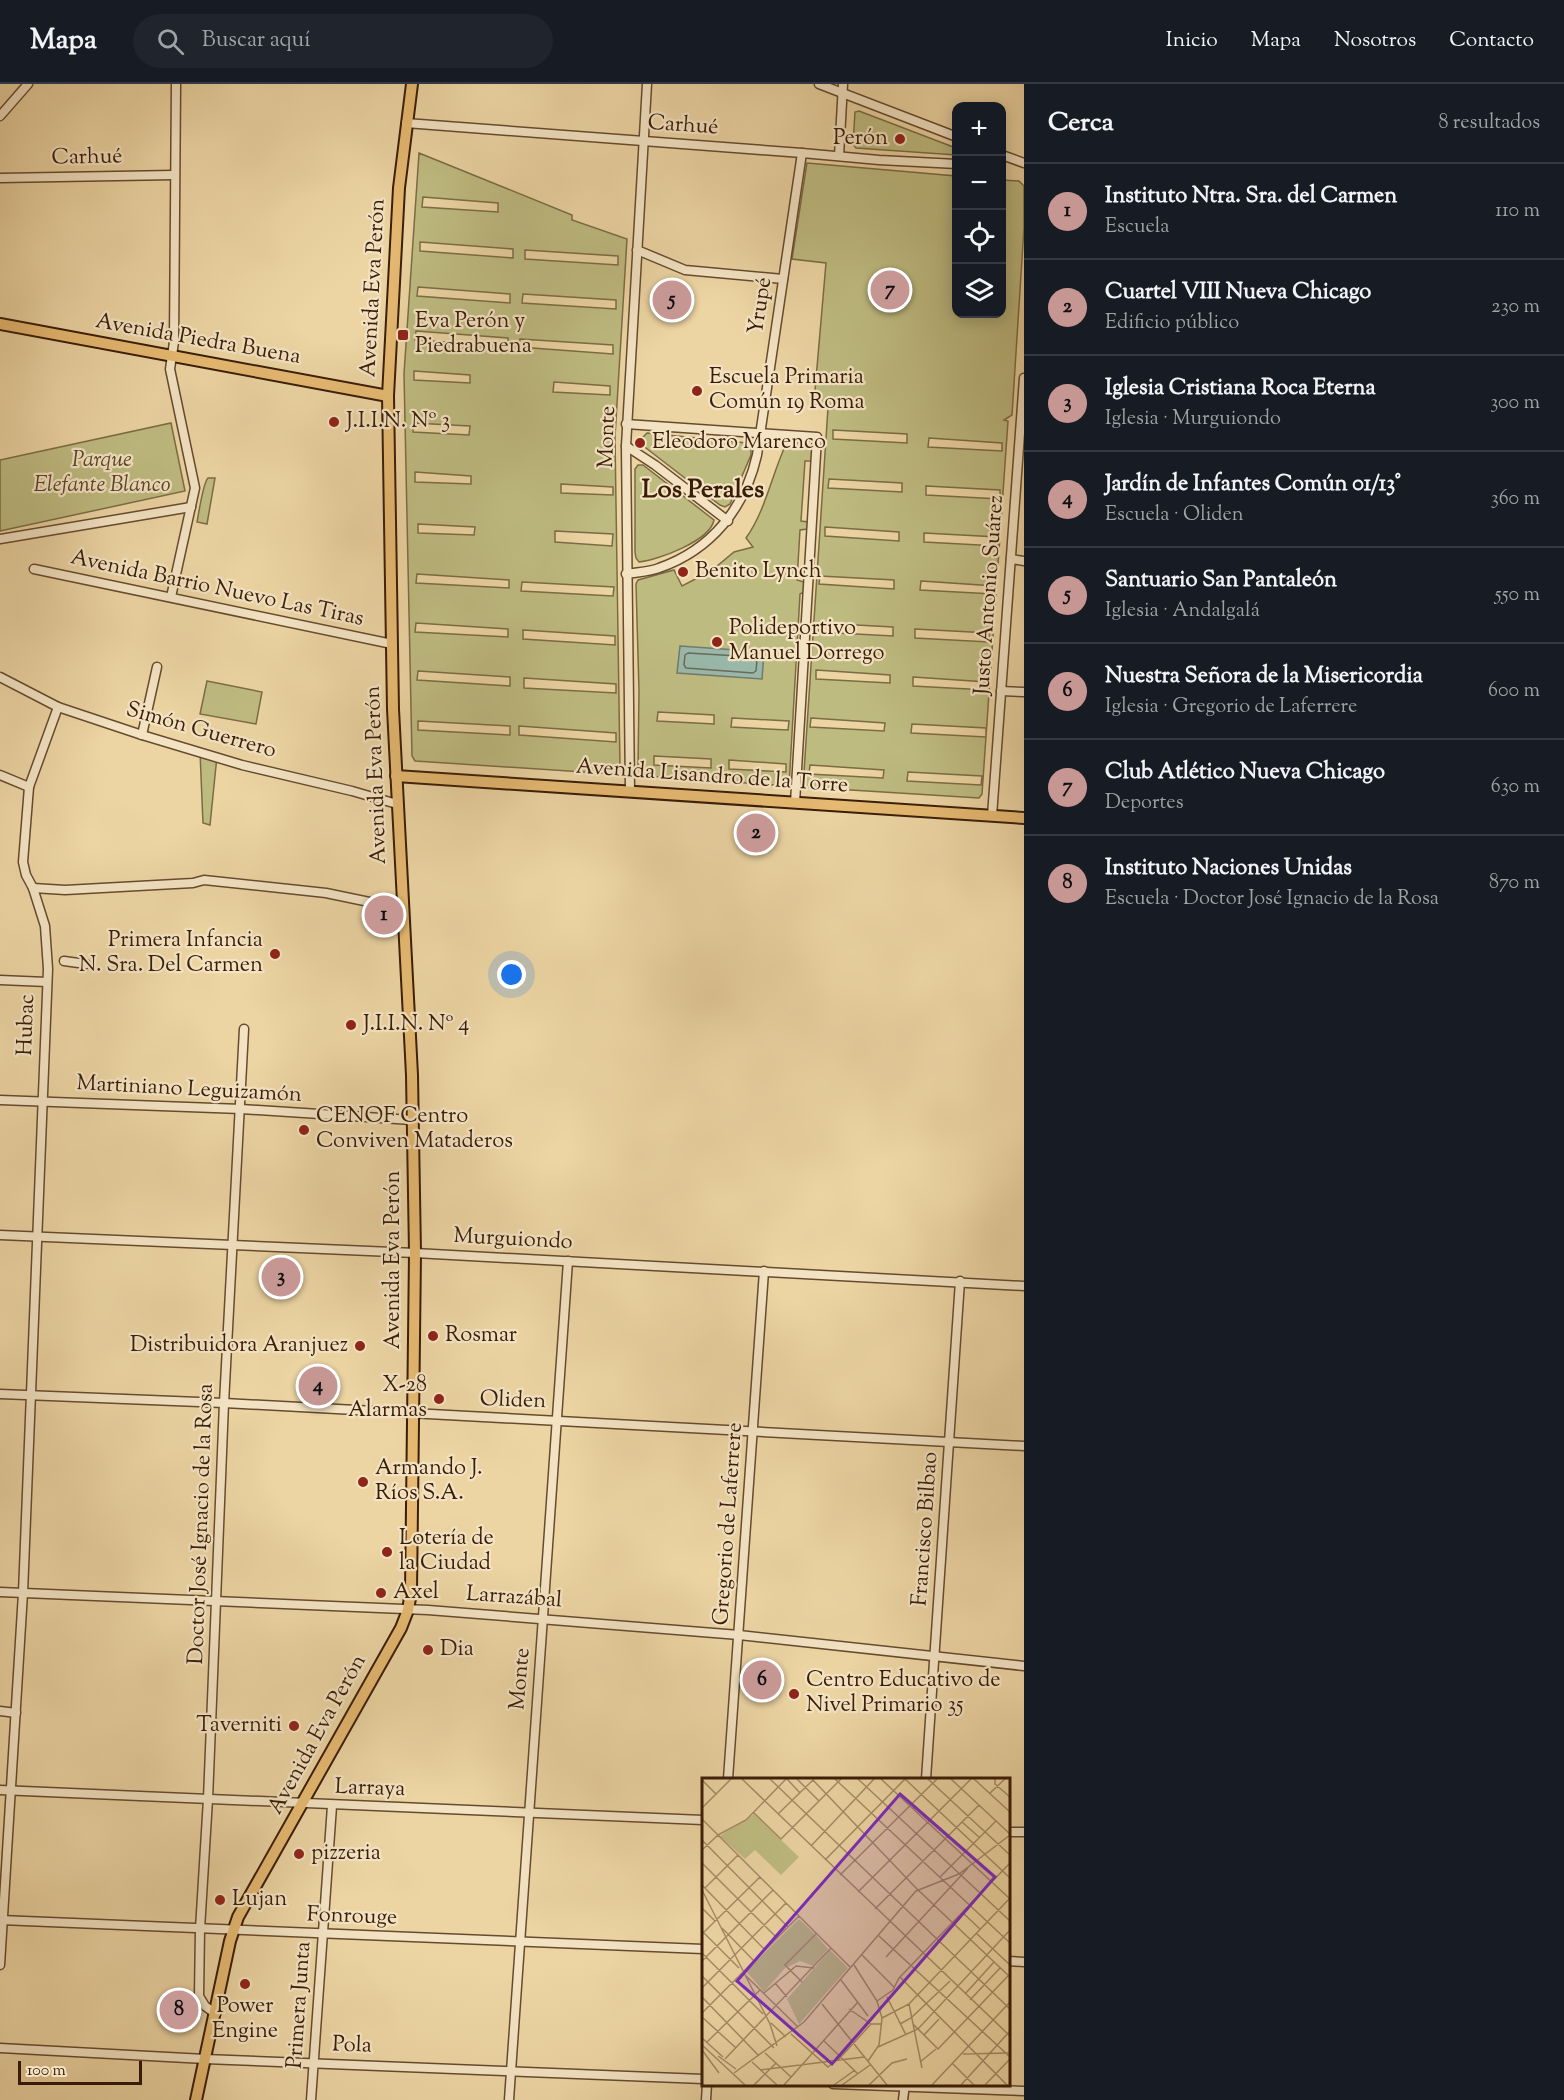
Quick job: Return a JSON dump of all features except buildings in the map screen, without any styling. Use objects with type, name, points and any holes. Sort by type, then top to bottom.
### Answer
[{"type":"main road","name":"Avenida Eva Perón","points":[[196,2100],[233,1929],[238,1917],[401,1628],[408,1610],[411,1592],[415,1252],[410,1027],[396,777],[388,396],[399,188],[412,84]]},
{"type":"main road","name":"Avenida Piedra Buena","points":[[0,324],[388,396]]},
{"type":"main road","name":"Avenida Lisandro de la Torre","points":[[396,777],[1024,818]]},
{"type":"street","points":[[0,116],[28,84]]},
{"type":"street","points":[[171,597],[191,507],[194,483],[170,369],[174,342],[176,84]]},
{"type":"street","name":"Monte","points":[[630,791],[626,424],[647,84]]},
{"type":"street","points":[[819,84],[843,89],[952,135]]},
{"type":"street","points":[[839,156],[843,89]]},
{"type":"street","name":"Carhué","points":[[406,123],[952,164]]},
{"type":"street","name":"Yrupé","points":[[627,574],[657,569],[683,558],[712,537],[728,521],[740,502],[750,479],[760,434],[802,153]]},
{"type":"street","points":[[1006,157],[1024,163]]},
{"type":"street","name":"Carhué","points":[[0,178],[174,175]]},
{"type":"street","points":[[637,250],[685,270],[783,279]]},
{"type":"street","name":"Justo Antonio Suárez","points":[[992,816],[1024,378]]},
{"type":"street","points":[[626,424],[817,437],[795,803]]},
{"type":"street","points":[[626,446],[655,465],[728,521]]},
{"type":"street","points":[[0,539],[191,507]]},
{"type":"street","points":[[1011,560],[1024,561]]},
{"type":"street","name":"Avenida Barrio Nuevo Las Tiras","points":[[34,569],[392,644]]},
{"type":"street","points":[[142,735],[157,667]]},
{"type":"street","name":"Simón Guerrero","points":[[0,677],[58,707],[142,735],[242,765],[397,804]]},
{"type":"street","points":[[1001,691],[1024,692]]},
{"type":"street","name":"Hubac","points":[[0,1965],[23,1593],[47,982],[45,926],[23,862],[29,787],[58,707]]},
{"type":"street","points":[[0,775],[29,787]]},
{"type":"street","points":[[33,888],[75,889],[193,883],[204,880],[326,893],[403,909]]},
{"type":"street","points":[[64,961],[86,964]]},
{"type":"street","points":[[0,980],[47,982]]},
{"type":"street","name":"Doctor José Ignacio de la Rosa","points":[[216,2014],[205,2006],[199,1996],[200,1929],[218,1602],[224,1403],[244,1029]]},
{"type":"street","name":"Martiniano Leguizamón","points":[[0,1100],[241,1108],[412,1120]]},
{"type":"street","name":"Murguiondo","points":[[0,1235],[415,1252],[1024,1286]]},
{"type":"street","name":"Monte","points":[[509,2100],[568,1261]]},
{"type":"street","name":"Gregorio de Laferrere","points":[[728,1778],[764,1271]]},
{"type":"street","name":"Francisco Bilbao","points":[[926,1778],[960,1281]]},
{"type":"street","name":"Oliden","points":[[0,1394],[224,1403],[1024,1446]]},
{"type":"street","name":"Larrazábal","points":[[0,1592],[543,1618],[739,1635],[1024,1666]]},
{"type":"street","points":[[0,1712],[16,1713]]},
{"type":"street","name":"Larraya","points":[[0,1790],[332,1806],[702,1820]]},
{"type":"street","name":"Primera Junta","points":[[311,2100],[332,1806]]},
{"type":"street","name":"Fonrouge","points":[[2,1920],[702,1949]]},
{"type":"street","points":[[1009,1961],[1024,1962]]},
{"type":"street","name":"Pola","points":[[0,2048],[205,2059],[702,2079]]},
{"type":"street","points":[[706,2100],[707,2085]]},
{"type":"street","points":[[903,2100],[904,2085],[1024,2091]]},
{"type":"green space","points":[[859,111],[952,146],[952,155],[856,148],[853,144],[855,112]]},
{"type":"green space","points":[[419,153],[572,215],[572,220],[627,239],[615,437],[620,768],[614,774],[415,761],[412,756],[404,374]],"holes":[[[423,197],[498,203],[498,212],[422,207]],[[420,242],[513,249],[513,258],[420,251]],[[525,250],[618,256],[618,265],[525,259]],[[418,287],[510,294],[510,303],[417,296]],[[523,294],[616,300],[616,309],[522,303]],[[416,331],[508,338],[508,346],[415,340]],[[520,339],[613,345],[613,354],[519,347]],[[414,371],[470,375],[470,383],[414,380]],[[554,382],[610,386],[610,395],[553,392]],[[413,423],[470,426],[469,435],[413,432]],[[415,472],[471,476],[471,484],[415,482]],[[561,484],[613,487],[613,495],[561,493]],[[418,524],[475,527],[474,535],[418,533]],[[555,531],[613,534],[612,546],[555,542]],[[417,574],[509,580],[509,588],[416,583]],[[522,582],[614,587],[613,596],[521,591]],[[416,623],[508,629],[508,637],[415,632]],[[523,630],[615,636],[615,645],[523,639]],[[418,671],[510,677],[510,686],[417,680]],[[524,678],[616,684],[616,693],[524,688]],[[418,721],[510,726],[510,735],[418,730]],[[519,726],[616,733],[616,742],[519,735]]]},
{"type":"green space","points":[[807,163],[952,176],[952,318],[1006,318],[1006,180],[1019,181],[1024,186],[1024,228],[1012,415],[1004,420],[1008,421],[986,737],[982,794],[979,798],[803,787],[828,408],[819,407],[814,402],[826,263],[792,259]],"holes":[[[833,430],[907,434],[907,443],[833,439]],[[929,438],[1002,443],[1002,451],[928,447]],[[829,479],[902,483],[902,492],[828,488]],[[926,486],[1000,490],[1000,499],[926,495]],[[825,527],[899,532],[899,541],[825,536]],[[924,533],[998,537],[998,546],[924,542]],[[820,576],[894,580],[894,589],[819,584]],[[921,581],[995,586],[994,594],[920,590]],[[819,623],[893,627],[893,636],[819,632]],[[915,629],[989,633],[989,642],[915,638]],[[816,670],[890,675],[890,683],[816,679]],[[913,677],[987,682],[987,690],[913,686]],[[811,718],[885,723],[884,731],[810,727]],[[912,724],[986,728],[986,737],[911,733]],[[810,765],[884,770],[883,778],[809,774]],[[908,772],[982,776],[981,785],[907,781]]]},
{"type":"green space","name":"Parque Elefante Blanco","points":[[171,423],[185,491],[0,531],[0,460]]},
{"type":"green space","points":[[647,433],[747,443],[751,455],[730,504],[725,507],[720,505],[642,445],[642,438]]},
{"type":"green space","points":[[787,442],[808,444],[813,447],[812,461],[805,461],[801,521],[808,522],[807,529],[800,530],[797,580],[804,582],[804,592],[800,594],[789,786],[645,776],[638,769],[639,691],[636,584],[638,580],[674,570],[682,586],[711,571],[734,552],[753,547],[746,538],[759,516]],"holes":[[[658,712],[714,715],[714,724],[657,721]],[[732,718],[789,721],[788,730],[731,727]],[[654,756],[711,759],[711,768],[654,765]],[[729,760],[786,764],[786,772],[729,769]]]},
{"type":"green space","points":[[638,465],[643,465],[714,520],[710,528],[694,542],[658,558],[639,562],[635,552],[635,469]]},
{"type":"green space","points":[[208,478],[215,478],[207,524],[197,522]]},
{"type":"green space","points":[[207,681],[262,692],[256,724],[200,714]]},
{"type":"green space","points":[[200,752],[217,756],[210,825],[203,823]]},
{"type":"water","points":[[680,646],[764,652],[762,679],[677,673]]},
{"type":"place","name":"Perón","points":[[900,139]]},
{"type":"place","name":"Club Atlético Nueva Chicago","points":[[890,290]]},
{"type":"place","name":"Santuario San Pantaleón","points":[[672,300]]},
{"type":"place","name":"Eva Perón y Piedrabuena","points":[[403,335]]},
{"type":"place","name":"Escuela Primaria Común 19 Roma","points":[[697,391]]},
{"type":"place","name":"J.I.I.N. Nº 3","points":[[334,422]]},
{"type":"place","name":"Eleodoro Marenco","points":[[640,443]]},
{"type":"place","name":"Benito Lynch","points":[[683,572]]},
{"type":"place","name":"Polideportivo Manuel Dorrego","points":[[717,642]]},
{"type":"place","name":"Cuartel VIII Nueva Chicago","points":[[756,833]]},
{"type":"place","name":"Instituto Ntra. Sra. del Carmen","points":[[384,915]]},
{"type":"place","name":"Primera Infancia N. Sra. Del Carmen","points":[[275,954]]},
{"type":"place","name":"J.I.I.N. Nº 4","points":[[351,1025]]},
{"type":"place","name":"CENOF Centro Conviven Mataderos","points":[[304,1130]]},
{"type":"place","name":"Iglesia Cristiana Roca Eterna","points":[[281,1277]]},
{"type":"place","name":"Rosmar","points":[[433,1336]]},
{"type":"place","name":"Distribuidora Aranjuez","points":[[360,1346]]},
{"type":"place","name":"Jardín de Infantes Común 01/13°","points":[[318,1386]]},
{"type":"place","name":"X-28 Alarmas","points":[[439,1399]]},
{"type":"place","name":"Armando J. Ríos S.A.","points":[[363,1482]]},
{"type":"place","name":"Lotería de la Ciudad","points":[[387,1552]]},
{"type":"place","name":"Axel","points":[[381,1593]]},
{"type":"place","name":"Dia","points":[[428,1650]]},
{"type":"place","name":"Nuestra Señora de la Misericordia","points":[[762,1680]]},
{"type":"place","name":"Centro Educativo de Nivel Primario 35","points":[[794,1694]]},
{"type":"place","name":"Taverniti","points":[[294,1726]]},
{"type":"place","name":"pizzeria","points":[[299,1854]]},
{"type":"place","name":"Lujan","points":[[220,1900]]},
{"type":"place","name":"Power Engine","points":[[245,1984]]},
{"type":"place","name":"Instituto Naciones Unidas","points":[[179,2010]]},
{"type":"district","name":"Los Perales","points":[[703,490]]}]
